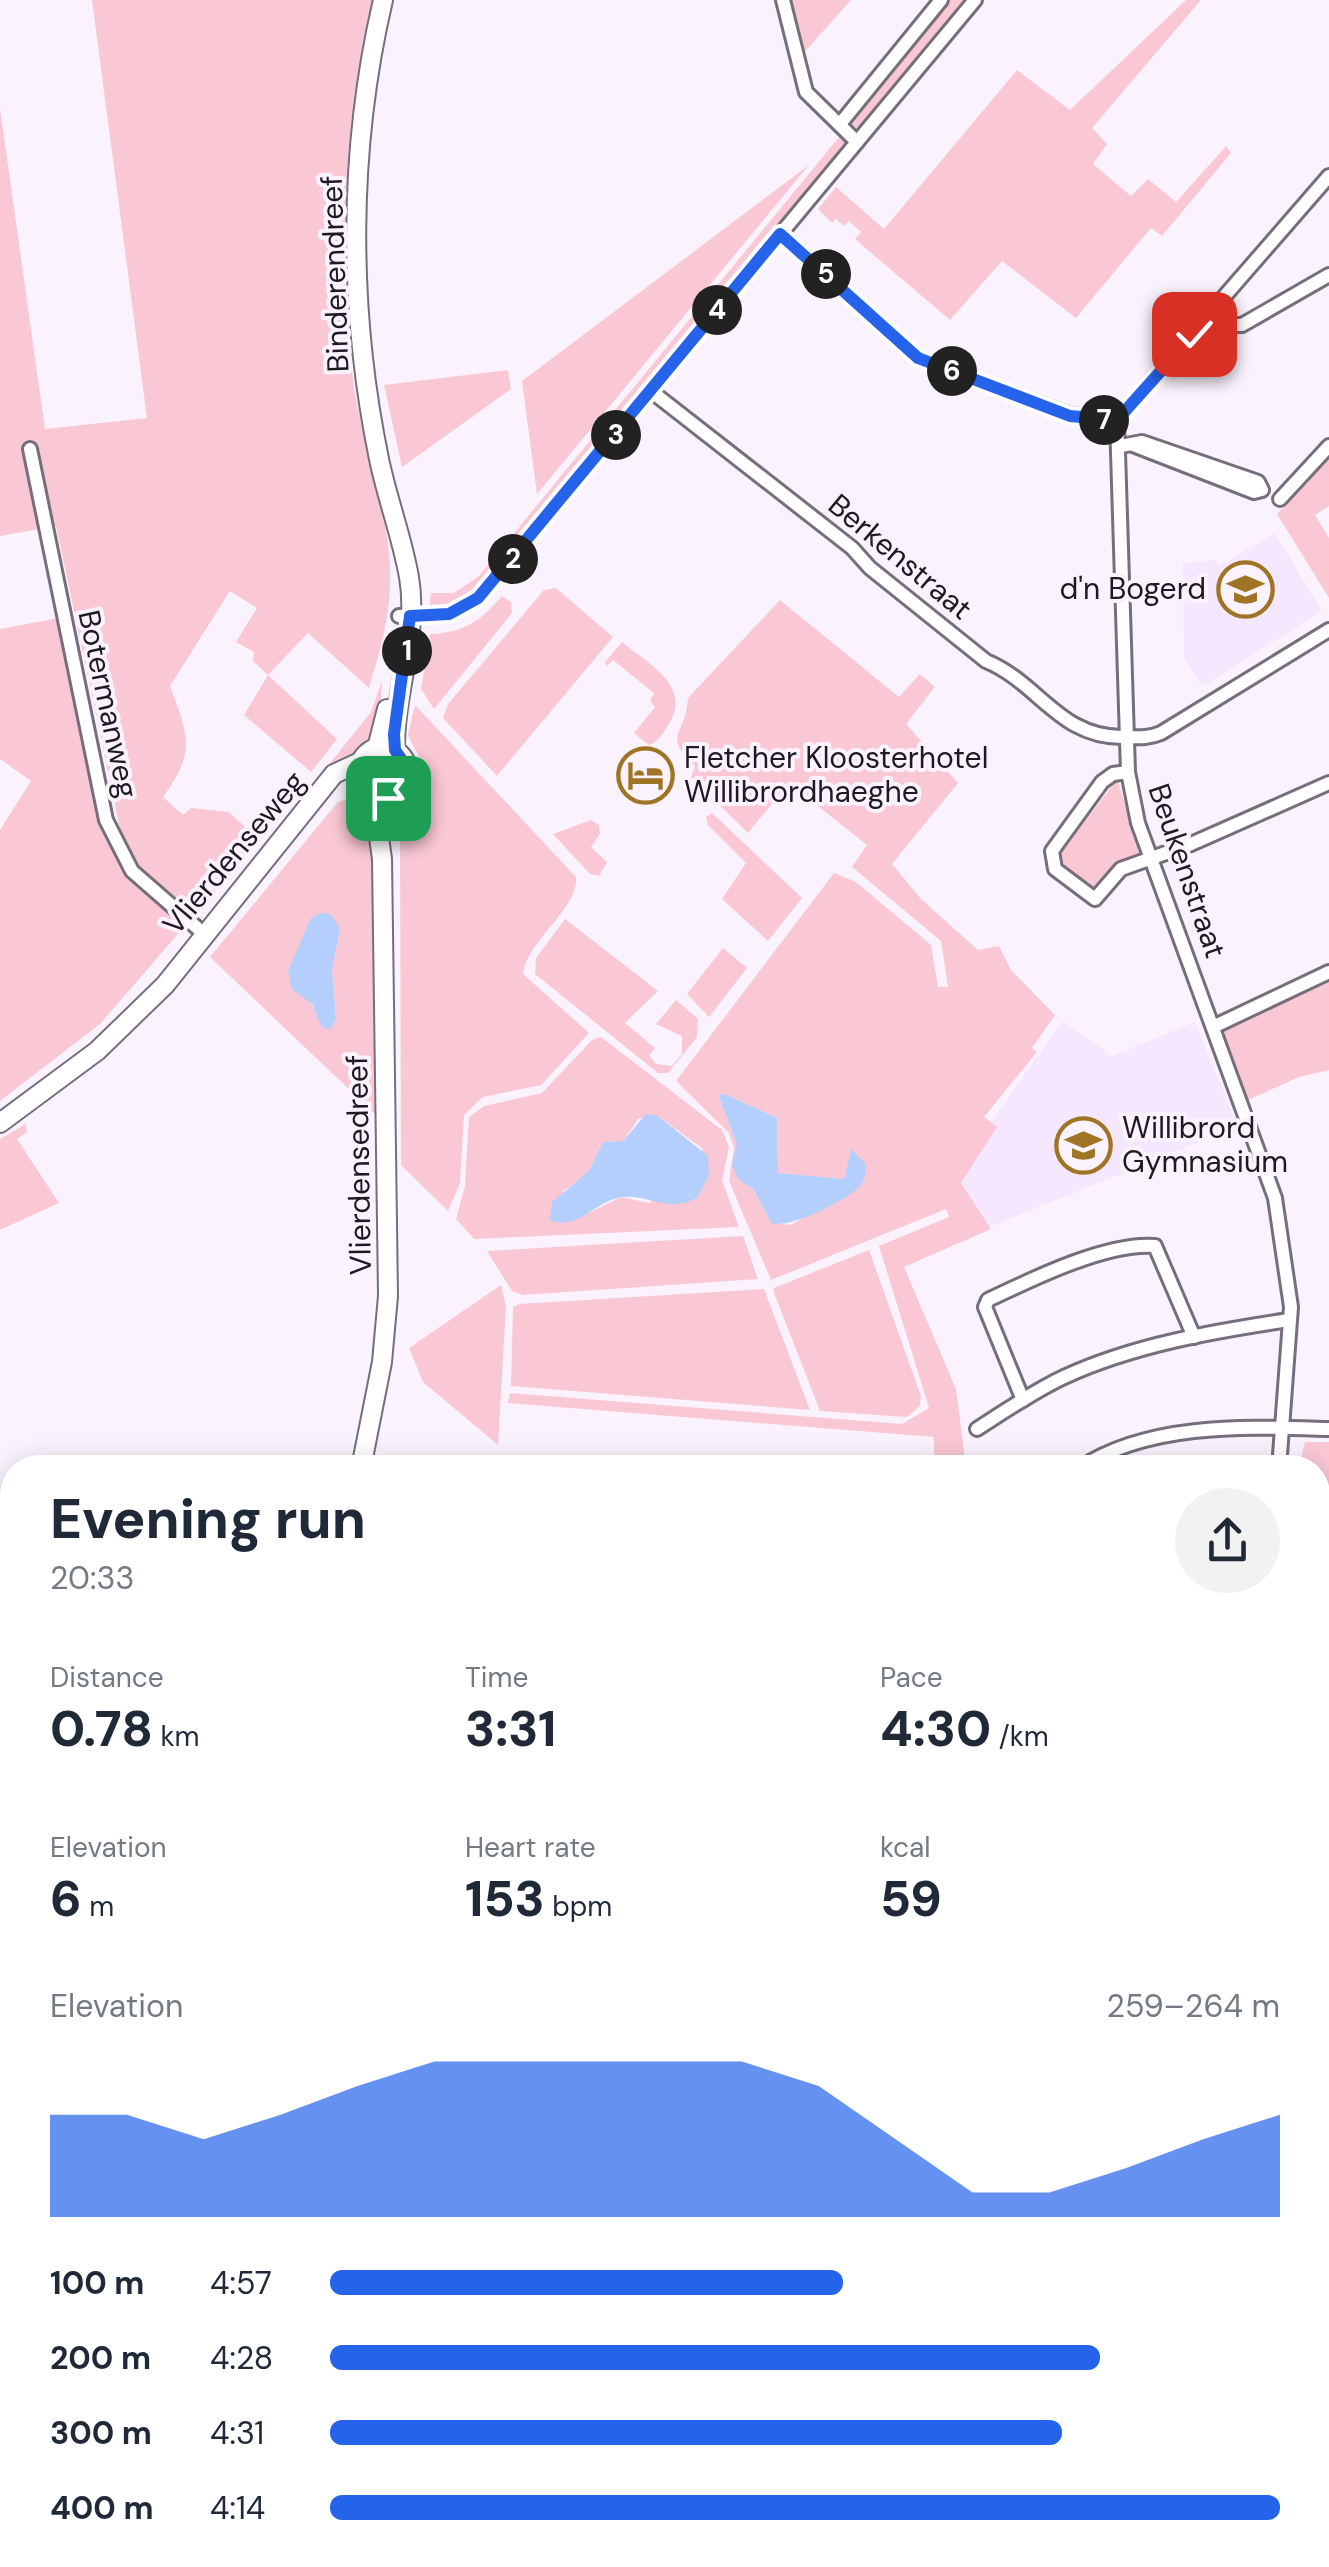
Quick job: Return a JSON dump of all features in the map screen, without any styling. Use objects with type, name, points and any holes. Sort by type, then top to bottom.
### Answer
[{"type":"main road","name":"Binderendreef","points":[[383,0],[360,137],[356,254],[366,383],[409,578],[405,616]]},
{"type":"main road","points":[[386,749],[407,768],[400,789],[381,794],[360,771],[386,749],[405,616]]},
{"type":"main road","name":"Vlierdenseweg","points":[[1,1120],[82,1063],[150,995],[167,969],[180,961],[330,780],[360,771]]},
{"type":"main road","name":"Vlierdensedreef","points":[[364,1455],[382,1362],[388,1296],[381,794]]},
{"type":"street","points":[[783,0],[799,78],[806,92],[857,142]]},
{"type":"street","points":[[840,124],[941,0]]},
{"type":"street","points":[[405,616],[449,614],[478,598],[975,0]]},
{"type":"street","points":[[780,234],[918,358],[1070,416],[1117,420],[1329,176]]},
{"type":"street","points":[[1212,309],[1234,325],[1242,324],[1329,275]]},
{"type":"street","name":"Berkenstraat","points":[[651,391],[852,548],[870,568],[986,660],[1004,668],[1084,733],[1126,737]]},
{"type":"street","name":"Beukenstraat","points":[[1117,420],[1127,445],[1128,772],[1151,856],[1275,1198],[1287,1264],[1290,1320],[1280,1455]]},
{"type":"street","points":[[1142,442],[1258,482],[1262,490],[1254,492],[1127,445],[1142,442]]},
{"type":"street","points":[[1280,499],[1329,446]]},
{"type":"street","name":"Botermanweg","points":[[30,449],[106,820],[132,871],[203,933]]},
{"type":"street","points":[[1126,737],[1161,733],[1329,630]]},
{"type":"street","points":[[1128,772],[1113,774],[1102,782],[1052,851],[1050,862],[1095,899],[1121,869],[1191,844],[1329,783]]},
{"type":"street","points":[[1215,1026],[1329,972]]},
{"type":"street","points":[[1023,1400],[985,1307],[988,1300],[1038,1277],[1102,1256],[1155,1246],[1194,1337]]},
{"type":"street","points":[[977,1429],[1023,1400],[1099,1363],[1194,1337],[1290,1320]]},
{"type":"street","points":[[1108,1455],[1138,1441],[1282,1428],[1329,1429]]},
{"type":"shaded area","points":[[92,0],[372,0],[349,141],[346,285],[357,405],[386,532],[390,596],[386,623],[369,688],[308,633],[268,675],[253,661],[254,652],[236,642],[257,608],[230,591],[170,686],[186,744],[181,768],[163,797],[183,815],[191,808],[229,812],[257,838],[196,914],[136,867],[122,838],[56,526],[0,536],[0,108],[45,429],[147,418]]},
{"type":"shaded area","points":[[788,0],[851,0],[800,57]]},
{"type":"shaded area","points":[[951,0],[968,0],[863,128],[852,127],[851,122]]},
{"type":"shaded area","points":[[1186,0],[1201,0],[1092,128],[1107,144],[1093,164],[1131,196],[1148,179],[1176,202],[1226,146],[1231,153],[1162,236],[1151,228],[1076,318],[1002,261],[950,320],[855,239],[861,232],[849,221],[844,226],[836,219],[832,223],[818,209],[836,187],[884,229],[1017,70],[1070,110]]},
{"type":"shaded area","points":[[839,137],[845,139],[846,149],[489,579],[462,603],[429,610],[431,593],[454,593],[479,576]]},
{"type":"shaded area","points":[[809,165],[804,171],[537,494],[522,381]]},
{"type":"shaded area","points":[[508,370],[511,389],[402,467],[384,385]]},
{"type":"shaded area","points":[[1329,457],[1329,506],[1315,515],[1329,538],[1329,598],[1277,514]]},
{"type":"shaded area","name":"d'n Bogerd","points":[[1275,533],[1322,611],[1202,687],[1184,657],[1183,563],[1214,560],[1219,566]]},
{"type":"shaded area","points":[[556,588],[613,637],[497,776],[443,718],[448,704],[544,590]]},
{"type":"shaded area","points":[[502,596],[511,602],[512,613],[434,709],[421,689],[430,634],[470,624]]},
{"type":"shaded area","points":[[780,600],[899,697],[920,674],[935,687],[906,724],[958,783],[892,864],[921,899],[978,950],[999,946],[1011,970],[1055,1015],[1032,1048],[1037,1052],[984,1117],[997,1127],[961,1183],[991,1229],[904,1267],[956,1389],[964,1455],[934,1455],[934,1437],[508,1403],[510,1393],[902,1424],[929,1408],[879,1246],[949,1217],[946,1209],[771,1280],[729,1181],[734,1148],[729,1133],[676,1081],[834,873],[856,882],[931,945],[938,987],[948,987],[941,941],[852,867],[867,845],[789,783],[748,833],[691,777],[695,766],[677,741],[688,698]],"holes":[[[725,1094],[777,1118],[778,1173],[844,1180],[851,1150],[857,1189],[790,1225],[771,1223],[754,1190],[738,1179],[737,1144],[718,1095]]]},
{"type":"shaded area","points":[[59,618],[108,841],[134,884],[184,927],[100,1024],[0,1101],[0,830],[31,781],[0,759],[0,629]]},
{"type":"shaded area","points":[[622,642],[663,676],[675,697],[670,722],[649,745],[634,733],[655,707],[650,701],[654,693],[613,660],[607,666],[605,662]]},
{"type":"shaded area","points":[[268,675],[337,739],[311,772],[244,715]]},
{"type":"shaded area","points":[[382,681],[372,737],[315,782],[371,712]]},
{"type":"shaded area","points":[[415,705],[576,877],[570,900],[534,949],[523,974],[589,1033],[541,1085],[483,1097],[464,1115],[460,1183],[448,1211],[401,1165],[400,828],[423,776],[408,735]]},
{"type":"shaded area","points":[[1117,779],[1141,855],[1096,894],[1059,867],[1059,856]]},
{"type":"shaded area","points":[[346,799],[372,813],[375,1114],[210,957],[337,803]],"holes":[[[340,929],[332,970],[336,1019],[321,1026],[316,1011],[288,971],[300,949]]]},
{"type":"shaded area","points":[[712,813],[802,898],[768,941],[722,899],[746,863],[708,825],[706,817]]},
{"type":"shaded area","points":[[591,820],[599,825],[600,834],[591,847],[607,862],[599,876],[590,874],[553,834]]},
{"type":"shaded area","points":[[565,919],[658,991],[625,1023],[655,1048],[649,1055],[656,1064],[672,1066],[682,1054],[682,1036],[656,1024],[676,1000],[698,1019],[697,1037],[668,1073],[658,1073],[535,974],[536,958]]},
{"type":"shaded area","points":[[723,948],[747,968],[709,1017],[687,994]]},
{"type":"shaded area","points":[[1329,975],[1329,1070],[1299,1077],[1248,1100],[1221,1027]]},
{"type":"shaded area","name":"Willibrord Gymnasium","points":[[1063,1021],[1112,1056],[1195,1022],[1238,1126],[975,1233],[964,1207],[961,1163]]},
{"type":"shaded area","points":[[601,1037],[722,1130],[729,1147],[722,1180],[739,1227],[474,1239],[456,1219],[465,1186],[469,1117],[484,1106],[542,1093],[592,1040]],"holes":[[[658,1116],[703,1149],[650,1203],[621,1197],[583,1216],[563,1191],[589,1172],[606,1143],[623,1141],[638,1119]]]},
{"type":"shaded area","points":[[26,1124],[27,1132],[17,1139],[59,1203],[0,1230],[0,1139]]},
{"type":"shaded area","points":[[743,1236],[758,1279],[523,1295],[512,1291],[487,1251]]},
{"type":"shaded area","points":[[869,1250],[921,1396],[920,1406],[907,1417],[820,1411],[774,1293],[774,1288]]},
{"type":"shaded area","points":[[501,1285],[506,1306],[498,1445],[423,1382],[409,1348]]},
{"type":"shaded area","points":[[764,1289],[810,1410],[511,1386],[513,1307],[519,1304]]},
{"type":"shaded area","points":[[1305,1442],[1329,1442],[1329,1455],[1302,1455]]},
{"type":"water","points":[[320,913],[331,914],[340,929],[332,970],[336,1019],[330,1030],[321,1026],[313,1005],[292,989],[288,971],[311,918]]},
{"type":"water","points":[[725,1094],[777,1118],[778,1173],[844,1179],[851,1149],[865,1163],[862,1183],[843,1199],[817,1212],[790,1222],[771,1223],[754,1190],[738,1179],[732,1164],[737,1144],[718,1095]]},
{"type":"water","points":[[646,1114],[658,1116],[708,1156],[709,1175],[698,1197],[676,1204],[625,1197],[606,1202],[575,1220],[550,1220],[552,1202],[589,1171],[603,1142],[623,1141]]},
{"type":"place","name":"d'n Bogerd","points":[[1245,589]]},
{"type":"place","name":"Fletcher Kloosterhotel Willibrordhaeghe","points":[[645,775]]},
{"type":"place","name":"Willibrord Gymnasium","points":[[1083,1145]]},
{"type":"route","points":[[388,798],[406,780],[407,768],[395,750],[394,734],[410,616],[449,614],[478,598],[567,496],[780,234],[918,358],[1070,416],[1117,420],[1194,334]]}]
